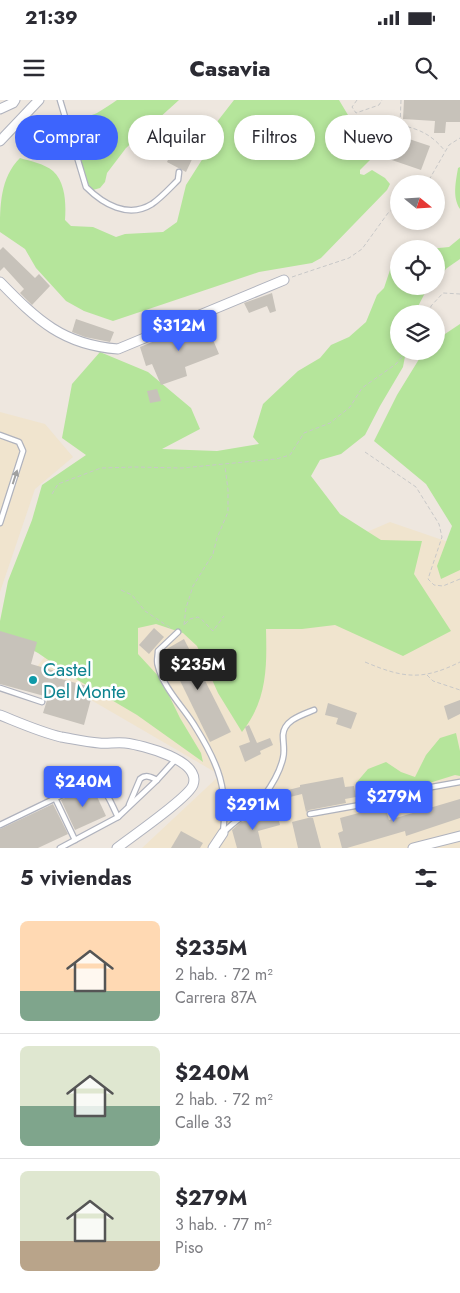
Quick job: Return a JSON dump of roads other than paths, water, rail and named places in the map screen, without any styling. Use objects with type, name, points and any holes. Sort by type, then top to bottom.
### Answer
[{"type":"street","points":[[0,109],[13,103],[15,100]]},
{"type":"street","points":[[0,141],[39,100]]},
{"type":"street","points":[[0,282],[14,297],[58,333],[96,347],[118,349],[284,280]]},
{"type":"street","points":[[0,715],[20,724],[58,736],[102,744],[125,743],[159,751],[176,758],[192,772],[194,780],[192,787],[187,793],[117,848]]},
{"type":"street","points":[[213,848],[223,833]]},
{"type":"street","points":[[413,848],[460,836]]},
{"type":"lane","points":[[60,100],[86,187],[96,197],[111,206],[130,211],[142,209],[152,204],[178,180],[179,172]]},
{"type":"lane","points":[[0,435],[19,442],[23,451],[0,523]]},
{"type":"lane","points":[[178,632],[158,651],[157,664],[175,698],[196,728],[220,776],[225,799],[223,833]]},
{"type":"lane","points":[[0,688],[42,702]]},
{"type":"lane","points":[[223,833],[234,821],[258,804],[275,778],[284,757],[283,735],[290,721],[314,710]]},
{"type":"lane","points":[[60,848],[118,817],[157,780],[176,758]]},
{"type":"lane","points":[[128,807],[140,778],[150,776],[157,780]]},
{"type":"lane","points":[[0,825],[90,782],[98,784],[105,790],[118,817]]},
{"type":"lane","points":[[310,814],[388,800],[432,787],[460,782]]},
{"type":"lane","points":[[55,798],[75,840]]},
{"type":"place","name":"Castel Del Monte","points":[[33,680]]}]
